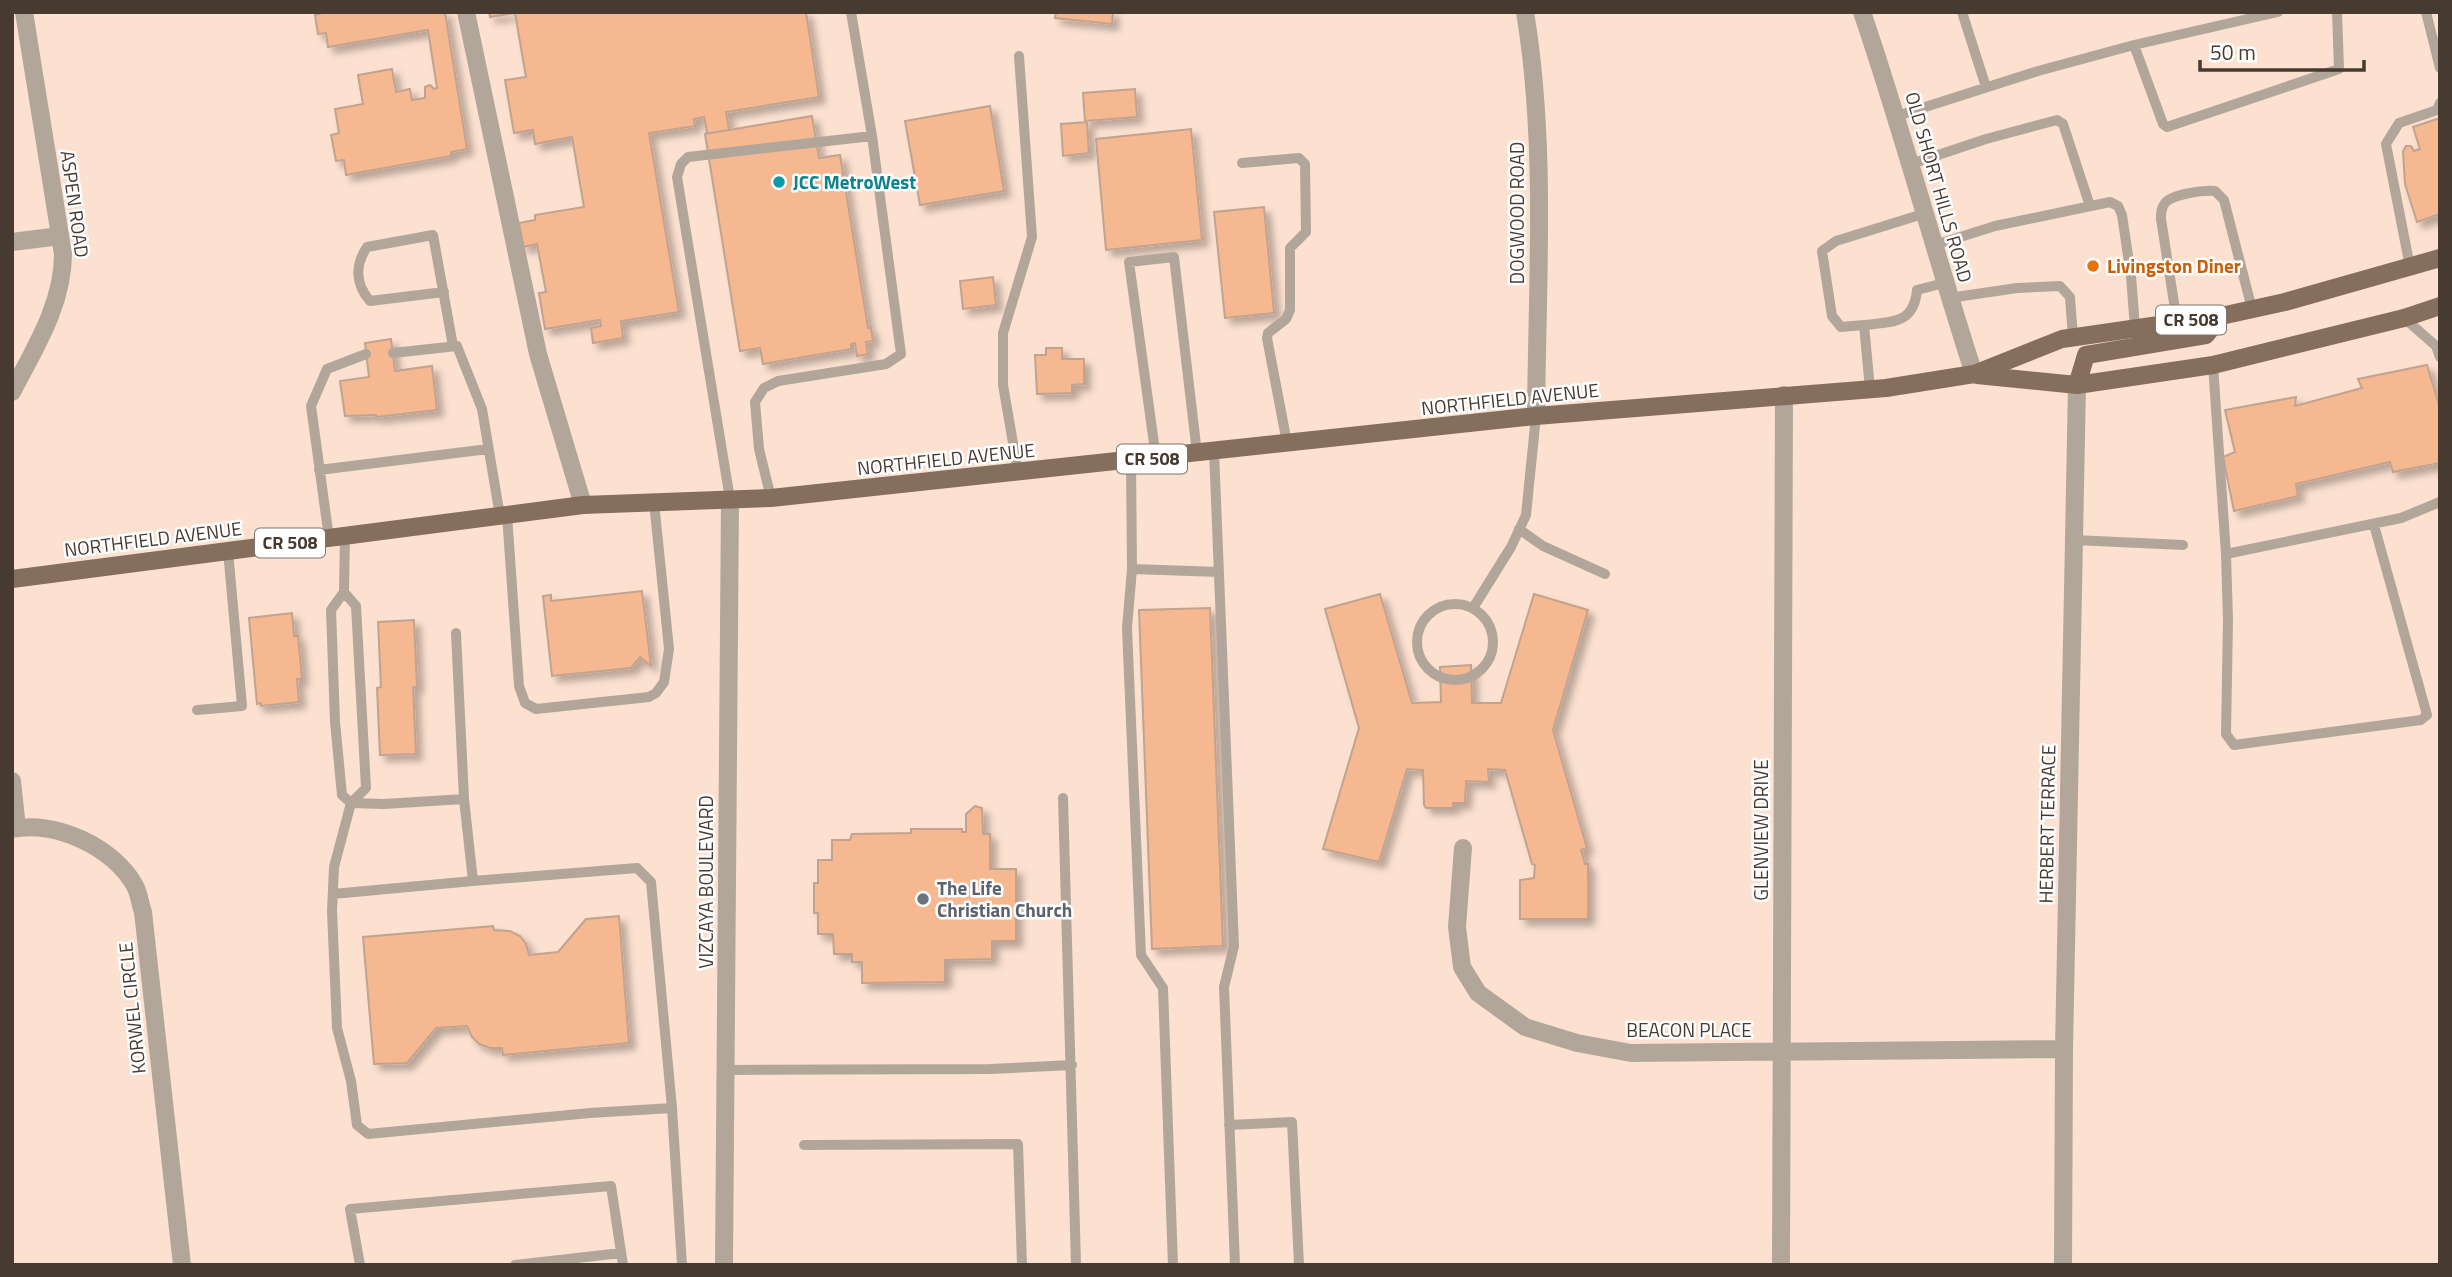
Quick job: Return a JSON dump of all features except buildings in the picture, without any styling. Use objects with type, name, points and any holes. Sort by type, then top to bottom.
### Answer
[{"type":"main road","name":"CR 508","points":[[1878,388],[1974,374],[2062,339],[2221,316],[2285,302],[2440,258]]},
{"type":"main road","name":"CR 508","points":[[1974,374],[2077,385],[2213,365],[2404,318],[2440,306]]},
{"type":"main road","points":[[2077,385],[2086,355],[2206,335],[2221,316]]},
{"type":"main road","name":"NORTHFIELD AVENUE","points":[[12,579],[583,505],[771,498],[1536,416],[1878,388]]},
{"type":"street","name":"ASPEN ROAD","points":[[12,392],[53,308],[63,275],[60,236],[24,12]]},
{"type":"street","points":[[466,12],[538,354],[583,505]]},
{"type":"street","name":"DOGWOOD ROAD","points":[[1525,12],[1539,131],[1536,416]]},
{"type":"street","name":"OLD SHORT HILLS ROAD","points":[[1863,12],[1926,213],[1946,291],[1974,374]]},
{"type":"street","points":[[12,242],[60,236]]},
{"type":"street","name":"HERBERT TERRACE","points":[[2063,1265],[2064,1049],[2077,385]]},
{"type":"street","name":"GLENVIEW DRIVE","points":[[1781,1265],[1784,395]]},
{"type":"street","name":"VIZCAYA BOULEVARD","points":[[724,1265],[730,499]]},
{"type":"street","name":"KORWEL CIRCLE","points":[[12,781],[14,828],[49,830],[81,837],[114,859],[135,886],[143,912],[182,1265]]},
{"type":"street","name":"BEACON PLACE","points":[[1463,848],[1457,927],[1462,967],[1478,993],[1525,1027],[1577,1043],[1631,1053],[2064,1049]]},
{"type":"lane","points":[[771,498],[759,449],[755,402],[764,388],[778,381],[886,364],[901,354],[872,136],[852,12]]},
{"type":"lane","points":[[1962,12],[1986,87]]},
{"type":"lane","points":[[1897,116],[1986,87],[2134,46],[2278,12]]},
{"type":"lane","points":[[2134,46],[2163,124],[2167,127],[2339,69],[2337,12]]},
{"type":"lane","points":[[2426,12],[2440,68]]},
{"type":"lane","points":[[1018,472],[1003,385],[1003,333],[1032,237],[1019,56]]},
{"type":"lane","points":[[2410,267],[2386,144],[2399,122],[2437,110],[2440,103]]},
{"type":"lane","points":[[1911,164],[1986,139],[2057,120],[2066,130],[2090,206]]},
{"type":"lane","points":[[730,499],[677,177],[681,164],[688,157],[872,136]]},
{"type":"lane","points":[[1242,163],[1299,158],[1305,164],[1306,232],[1290,248],[1290,310],[1286,318],[1268,333],[1267,338],[1287,443]]},
{"type":"lane","points":[[2177,322],[2161,209],[2170,198],[2201,191],[2215,191],[2224,200],[2252,309]]},
{"type":"lane","points":[[1935,245],[1995,226],[2110,202],[2118,206],[2122,215],[2135,328]]},
{"type":"lane","points":[[1926,213],[1836,241],[1822,251],[1832,316],[1841,327],[1899,322],[1909,314],[1916,301],[1917,290],[2060,286],[2070,297],[2073,337]]},
{"type":"lane","points":[[444,292],[370,301],[362,292],[357,277],[359,258],[367,247],[433,235],[444,292],[453,346]]},
{"type":"lane","points":[[1156,458],[1129,262],[1174,257],[1206,452],[1219,572],[1234,946],[1224,987],[1235,1265]]},
{"type":"lane","points":[[2404,318],[2438,346],[2440,357]]},
{"type":"lane","points":[[1864,325],[1878,388]]},
{"type":"lane","points":[[393,354],[457,346],[482,409],[488,449],[504,515],[519,686],[525,703],[536,709],[649,697],[656,693],[664,682],[669,649],[654,502]]},
{"type":"lane","points":[[366,354],[327,369],[311,407],[319,470],[337,537],[344,592],[356,606],[366,788],[351,803],[334,867],[332,941],[337,1028],[351,1081],[357,1125],[368,1135],[590,1113],[672,1108]]},
{"type":"lane","points":[[2213,365],[2228,620],[2226,734],[2234,745],[2421,720],[2427,715],[2374,525]]},
{"type":"lane","points":[[1473,608],[1511,547],[1525,515],[1536,416]]},
{"type":"lane","points":[[319,470],[488,449]]},
{"type":"lane","points":[[1131,461],[1132,569],[1127,628],[1142,955],[1163,988],[1173,1265]]},
{"type":"lane","points":[[2225,554],[2374,525],[2401,518],[2440,502]]},
{"type":"lane","points":[[1519,529],[1543,546],[1605,574]]},
{"type":"lane","points":[[2074,540],[2183,545]]},
{"type":"lane","points":[[197,710],[242,706],[228,551]]},
{"type":"lane","points":[[1132,569],[1219,572]]},
{"type":"lane","points":[[344,592],[331,610],[335,722],[342,795],[351,803],[384,804],[464,799]]},
{"type":"lane","points":[[1461,604],[1473,608],[1483,616],[1493,639],[1487,664],[1478,673],[1466,678],[1441,678],[1422,663],[1417,639],[1420,627],[1426,617],[1436,609],[1461,604]]},
{"type":"lane","points":[[456,633],[464,799],[473,881]]},
{"type":"lane","points":[[1063,798],[1076,1265]]},
{"type":"lane","points":[[333,894],[637,868],[650,882],[672,1108],[682,1265]]},
{"type":"lane","points":[[726,1070],[990,1069],[1072,1065]]},
{"type":"lane","points":[[1229,1125],[1292,1122],[1299,1265]]},
{"type":"lane","points":[[804,1144],[1018,1144],[1022,1265]]},
{"type":"lane","points":[[360,1265],[351,1209],[611,1186],[623,1265]]},
{"type":"lane","points":[[515,1265],[621,1253]]},
{"type":"place","name":"JCC MetroWest","points":[[779,182]]},
{"type":"place","name":"Livingston Diner","points":[[2093,266]]},
{"type":"place","name":"The Life Christian Church","points":[[923,899]]}]
